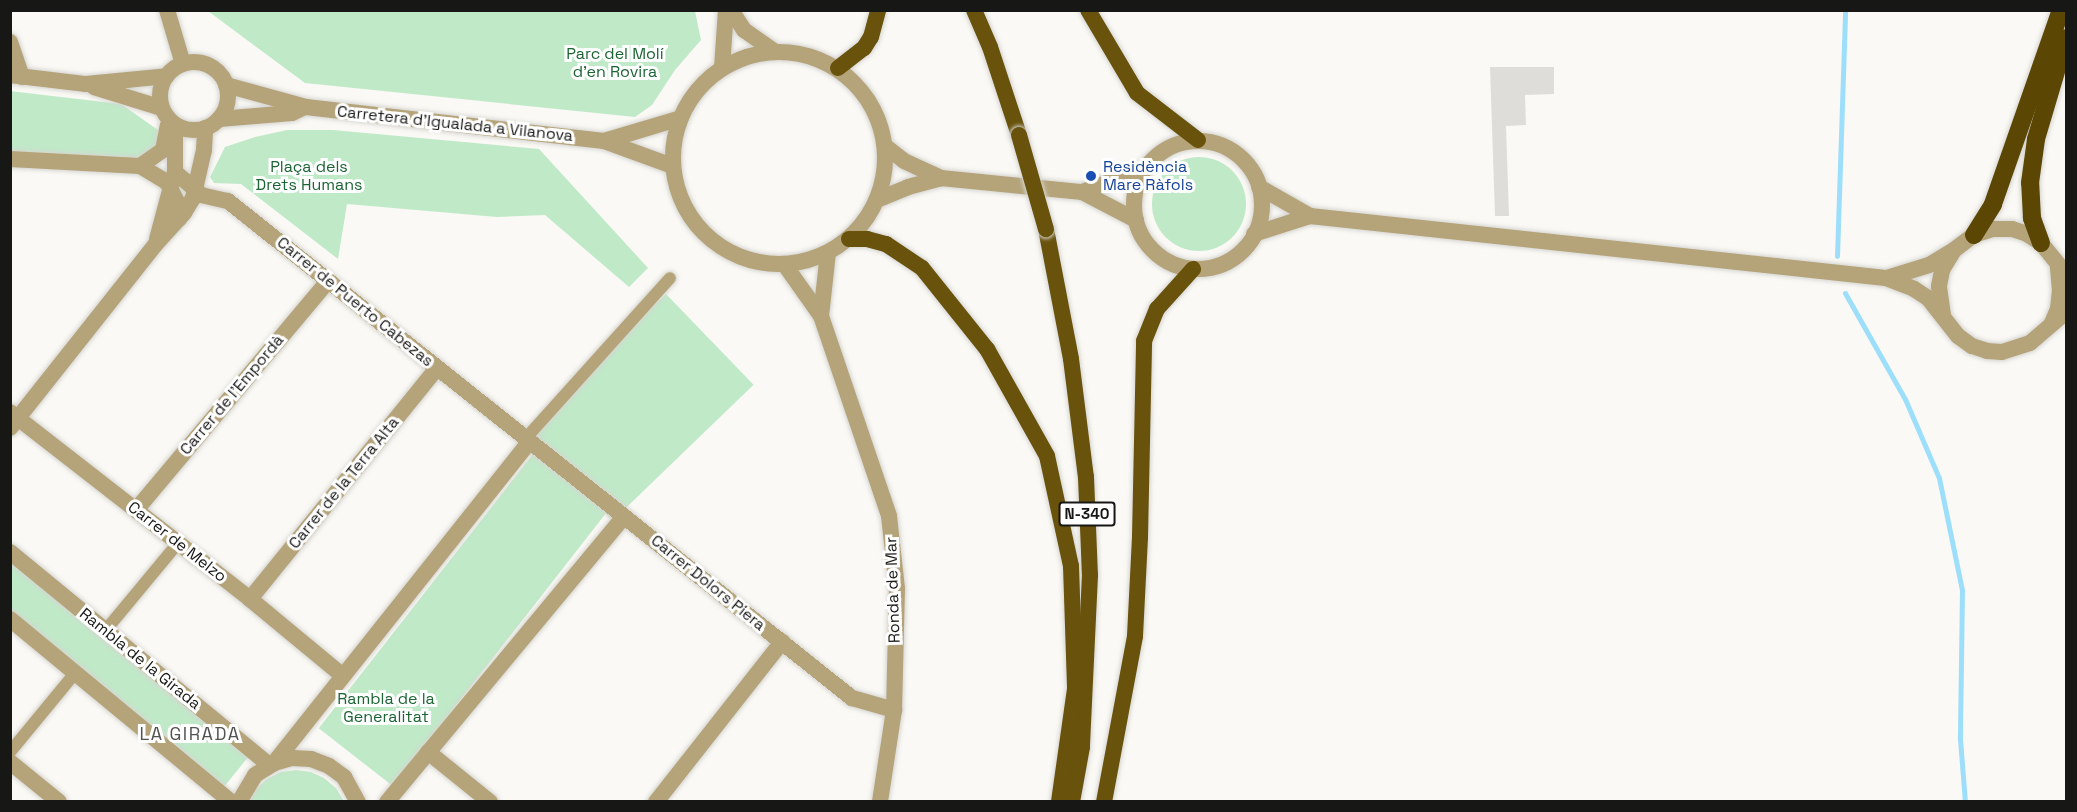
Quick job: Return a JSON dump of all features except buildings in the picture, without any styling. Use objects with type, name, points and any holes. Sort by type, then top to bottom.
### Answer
[{"type":"highway","points":[[838,68],[864,48],[871,37],[878,10]]},
{"type":"highway","name":"N-340","points":[[974,10],[990,47],[1019,135],[1046,230],[1071,359],[1086,477],[1089,586],[1082,747],[1072,801]]},
{"type":"highway","points":[[1088,10],[1137,93],[1198,140]]},
{"type":"highway","points":[[1974,235],[1992,204],[2061,10]]},
{"type":"highway","points":[[2041,243],[2032,218],[2030,183],[2036,140],[2067,38]]},
{"type":"highway","points":[[849,239],[886,244],[922,268],[987,349],[1047,456],[1071,566],[1075,678],[1059,801]]},
{"type":"highway","points":[[1104,801],[1135,636],[1144,341],[1157,309],[1193,269]]},
{"type":"street","points":[[167,10],[183,64]]},
{"type":"street","points":[[722,68],[726,10]]},
{"type":"street","points":[[731,10],[744,30],[774,51]]},
{"type":"street","points":[[10,42],[16,76],[86,84],[167,76],[183,64],[193,62],[213,68],[226,85],[227,103],[212,124],[195,190],[179,219],[155,245],[13,420]]},
{"type":"street","points":[[774,51],[797,52],[818,58],[838,68],[866,94],[883,129],[885,146],[879,199],[849,239],[828,253],[787,268],[726,251],[696,225],[677,189],[670,165],[673,141],[681,117],[698,90],[722,68],[747,56],[774,51]]},
{"type":"street","points":[[155,245],[175,172],[169,118],[160,97],[167,76]]},
{"type":"street","points":[[86,84],[194,130],[212,124]]},
{"type":"street","name":"Carretera d'Igualada a Vilanova","points":[[226,85],[306,107],[604,141],[670,165]]},
{"type":"street","name":"Carretera d'Igualada a Vilanova","points":[[212,124],[292,113],[306,107]]},
{"type":"street","name":"Carretera d'Igualada a Vilanova","points":[[604,141],[681,117]]},
{"type":"street","points":[[140,166],[163,150],[169,118]]},
{"type":"street","points":[[1198,140],[1214,142],[1228,148],[1243,159],[1253,171],[1259,187],[1260,212],[1254,234],[1247,245],[1231,259],[1212,267],[1193,269],[1171,263],[1154,252],[1142,236],[1136,220],[1134,204],[1136,187],[1145,169],[1166,149],[1198,140]]},
{"type":"street","points":[[885,146],[904,161],[941,178],[1082,192],[1136,220]]},
{"type":"street","points":[[10,159],[140,166],[167,182],[177,202],[179,219]]},
{"type":"street","points":[[1082,192],[1145,169]]},
{"type":"street","name":"Carrer de Puerto Cabezas","points":[[175,172],[201,195],[228,201],[528,440]]},
{"type":"street","points":[[879,199],[908,187],[941,178]]},
{"type":"street","points":[[1259,187],[1310,216],[1886,278],[1914,289],[1928,298],[1958,336],[1967,343],[1987,351],[2002,352],[2030,343],[2067,312]]},
{"type":"street","points":[[1254,234],[1310,216]]},
{"type":"street","points":[[1886,278],[1929,266],[1974,235],[1993,229],[2012,229],[2027,234],[2041,243],[2062,270],[2058,309],[2052,323]]},
{"type":"street","points":[[1943,315],[1938,286],[1942,270],[1954,250]]},
{"type":"street","name":"Ronda de Mar","points":[[821,316],[828,253]]},
{"type":"street","name":"Ronda de Mar","points":[[787,268],[821,316],[889,516],[897,588],[894,710],[880,801]]},
{"type":"street","points":[[272,764],[528,440],[626,323],[669,278]]},
{"type":"street","name":"Carrer de l'Empordà","points":[[136,510],[328,280]]},
{"type":"street","name":"Carrer de la Terra Alta","points":[[250,599],[437,368]]},
{"type":"street","name":"Carrer de Melzo","points":[[13,420],[136,510],[250,599],[342,675]]},
{"type":"street","name":"Carrer Dolors Piera","points":[[528,440],[852,698],[894,710]]},
{"type":"street","points":[[387,801],[624,517]]},
{"type":"street","points":[[105,631],[178,543]]},
{"type":"street","name":"Rambla de la Girada","points":[[10,552],[272,764]]},
{"type":"street","points":[[10,619],[231,801]]},
{"type":"street","points":[[656,801],[782,642]]},
{"type":"street","points":[[10,752],[76,672]]},
{"type":"street","points":[[428,752],[490,801]]},
{"type":"street","points":[[238,801],[255,775],[272,764],[292,758],[311,759],[329,766],[344,777],[358,801]]},
{"type":"street","points":[[10,762],[59,801]]},
{"type":"green space","name":"Parc del Molí d'en Rovira","points":[[208,11],[695,11],[701,40],[675,70],[652,105],[635,117],[305,83]]},
{"type":"green space","points":[[10,91],[121,104],[158,130],[157,151],[133,162],[11,152]]},
{"type":"green space","name":"Plaça dels Drets Humans","points":[[287,130],[333,130],[539,149],[648,268],[629,287],[545,215],[497,217],[347,204],[338,259],[241,184],[214,183],[210,177],[225,147]]},
{"type":"green space","points":[[1199,157],[1217,160],[1232,171],[1243,186],[1246,204],[1243,222],[1232,237],[1217,248],[1199,251],[1181,248],[1166,237],[1155,222],[1152,204],[1155,186],[1166,171],[1181,160]]},
{"type":"green space","points":[[666,294],[754,385],[613,521],[525,430]]},
{"type":"green space","name":"Rambla de la Generalitat","points":[[533,454],[607,512],[393,786],[319,728]]},
{"type":"green space","points":[[10,561],[249,756],[223,788],[11,612]]},
{"type":"green space","points":[[296,770],[311,772],[324,778],[336,788],[344,801],[249,801],[256,789],[267,779],[281,772]]},
{"type":"waterway","points":[[1837,256],[1845,10]]},
{"type":"waterway","points":[[1845,293],[1905,399],[1939,478],[1962,590],[1960,739],[1965,802]]},
{"type":"place","name":"Residència Mare Ràfols","points":[[1091,176]]},
{"type":"district","name":"LA GIRADA","points":[[190,734]]}]
